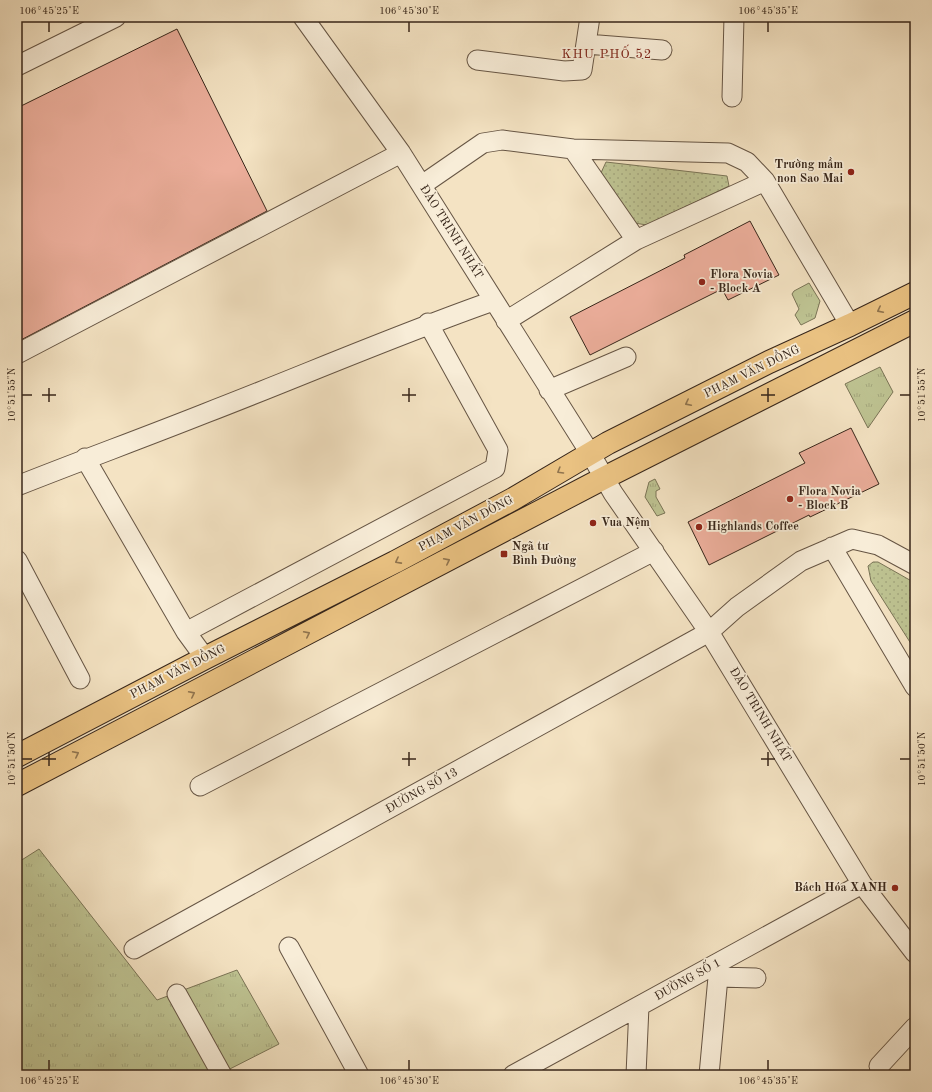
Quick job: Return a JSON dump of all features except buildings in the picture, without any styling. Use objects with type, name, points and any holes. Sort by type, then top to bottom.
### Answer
[{"type":"highway","name":"PHẠM VĂN ĐỒNG","points":[[17,756],[205,658],[395,562],[513,499],[590,453],[769,362],[850,326],[915,292]]},
{"type":"highway","name":"PHẠM VĂN ĐỒNG","points":[[17,785],[604,478],[915,321]]},
{"type":"street","points":[[17,66],[116,17]]},
{"type":"street","name":"ĐÀO TRINH NHẤT","points":[[303,17],[401,153],[422,185],[493,301],[590,453],[604,478],[709,632],[862,884],[913,947]]},
{"type":"street","points":[[477,60],[564,71],[582,70],[590,17]]},
{"type":"street","points":[[732,97],[734,17]]},
{"type":"street","points":[[586,44],[662,50]]},
{"type":"street","points":[[422,185],[483,143],[502,140],[573,150],[728,153],[746,162],[765,181],[850,326]]},
{"type":"street","points":[[573,150],[636,240]]},
{"type":"street","points":[[17,354],[401,153]]},
{"type":"street","points":[[506,321],[636,240],[765,181]]},
{"type":"street","points":[[17,486],[85,458],[206,413],[428,323],[493,301]]},
{"type":"street","points":[[186,632],[496,468],[498,450],[428,323]]},
{"type":"street","points":[[549,390],[626,357]]},
{"type":"street","points":[[85,458],[186,632],[205,658]]},
{"type":"street","name":"ĐƯỜNG SỐ 13","points":[[134,949],[709,632],[738,607],[801,561],[852,539],[878,545],[915,565]]},
{"type":"street","points":[[832,547],[915,687]]},
{"type":"street","points":[[200,786],[654,551]]},
{"type":"street","points":[[17,560],[80,679]]},
{"type":"street","name":"ĐƯỜNG SỐ 1","points":[[513,1075],[639,1006],[719,970],[862,884]]},
{"type":"street","points":[[289,947],[359,1075]]},
{"type":"street","points":[[709,1075],[719,970],[756,978]]},
{"type":"street","points":[[177,994],[222,1075]]},
{"type":"street","points":[[636,1075],[639,1006]]},
{"type":"street","points":[[878,1066],[915,1027]]},
{"type":"green space","points":[[606,162],[727,176],[729,186],[647,225],[634,223],[600,175]]},
{"type":"green space","points":[[809,283],[820,301],[815,318],[801,325],[795,315],[799,309],[792,294],[794,291]]},
{"type":"green space","points":[[880,367],[893,392],[868,428],[845,384]]},
{"type":"green space","points":[[655,479],[660,489],[656,491],[656,497],[665,513],[657,516],[645,497],[649,482]]},
{"type":"green space","points":[[873,562],[878,562],[915,583],[915,650],[871,581],[868,566]]},
{"type":"green space","points":[[39,849],[157,1000],[237,970],[279,1044],[218,1075],[17,1075],[17,863]]},
{"type":"place","name":"Trường mầm non Sao Mai","points":[[851,172]]},
{"type":"place","name":"Flora Novia - Block A","points":[[702,282]]},
{"type":"place","name":"Flora Novia - Block B","points":[[790,499]]},
{"type":"place","name":"Vua Nệm","points":[[593,523]]},
{"type":"place","name":"Highlands Coffee","points":[[699,527]]},
{"type":"place","name":"Ngã tư Bình Đường","points":[[504,554]]},
{"type":"place","name":"Bách Hóa XANH","points":[[895,888]]},
{"type":"district","name":"KHU PHỐ 52","points":[[607,54]]}]
